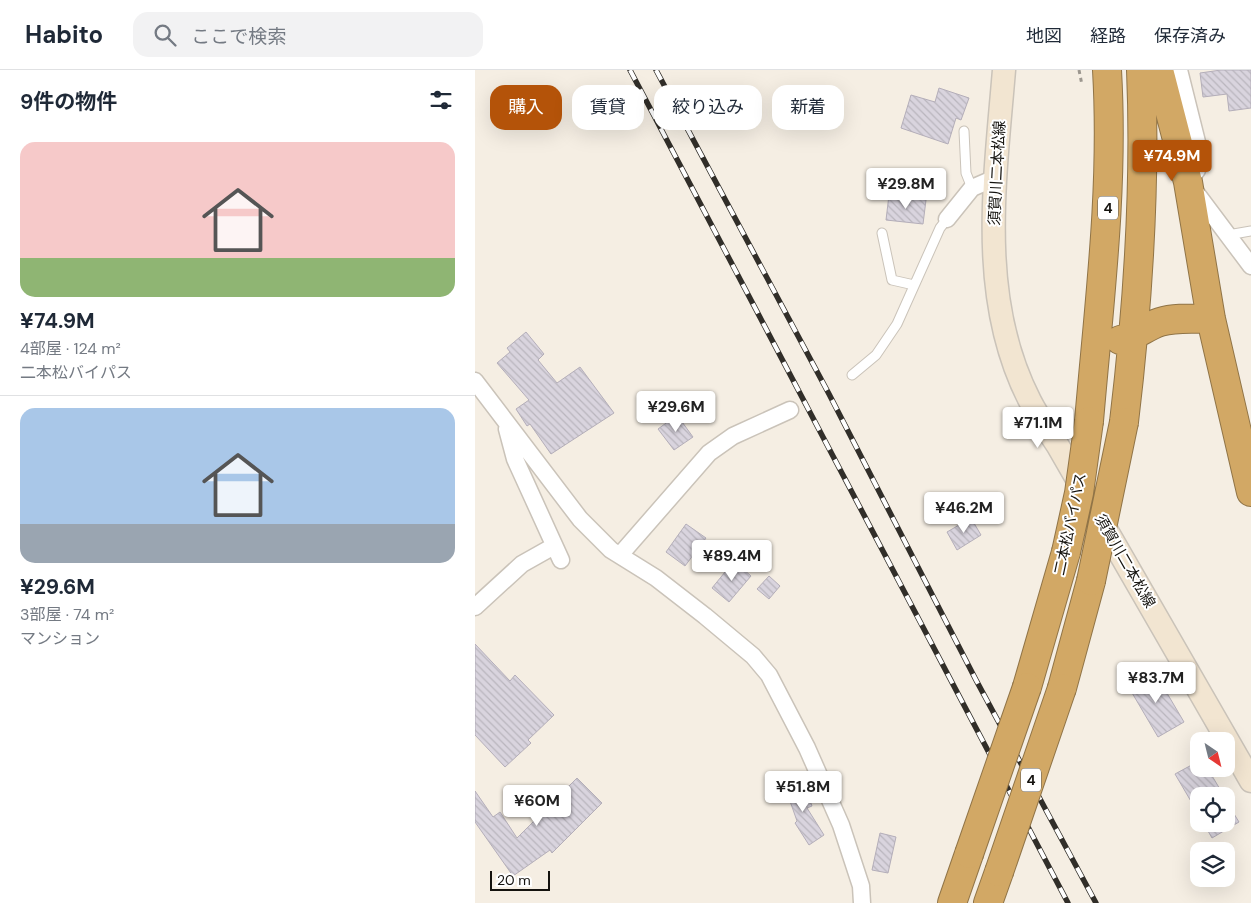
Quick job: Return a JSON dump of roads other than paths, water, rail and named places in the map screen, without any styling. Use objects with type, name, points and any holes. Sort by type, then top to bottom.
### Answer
[{"type":"highway","name":"二本松バイパス","points":[[951,903],[1027,687],[1066,552],[1079,494],[1089,421],[1108,224],[1110,120],[1107,70]]},
{"type":"highway","name":"4","points":[[988,903],[1062,688],[1091,581],[1125,422],[1135,337],[1141,230],[1143,114],[1141,70]]},
{"type":"highway","points":[[1159,70],[1187,182],[1211,319],[1251,492]]},
{"type":"highway","points":[[1096,346],[1135,337],[1159,322],[1181,319],[1211,319]]},
{"type":"main road","name":"須賀川二本松線","points":[[1004,70],[992,218],[999,310],[1013,358],[1029,401],[1063,454],[1251,780]]},
{"type":"street","points":[[1179,70],[1200,154],[1197,170],[1187,182],[1251,266]]},
{"type":"street","points":[[947,219],[972,188],[995,178]]},
{"type":"street","points":[[475,381],[580,519],[611,550],[656,578],[705,616],[753,656],[769,675],[807,748],[841,825],[861,886],[862,903]]},
{"type":"street","points":[[620,555],[709,453],[733,436],[790,410]]},
{"type":"street","points":[[475,607],[522,564],[557,553],[515,459],[506,422]]},
{"type":"lane","points":[[964,131],[966,173],[972,188]]},
{"type":"lane","points":[[852,375],[876,355],[897,324],[941,228],[947,219]]},
{"type":"lane","points":[[1228,235],[1251,231]]},
{"type":"lane","points":[[882,233],[892,280],[915,285]]},
{"type":"railway","points":[[630,70],[1068,903]]},
{"type":"railway","points":[[656,70],[829,394],[976,680],[1096,903]]}]
